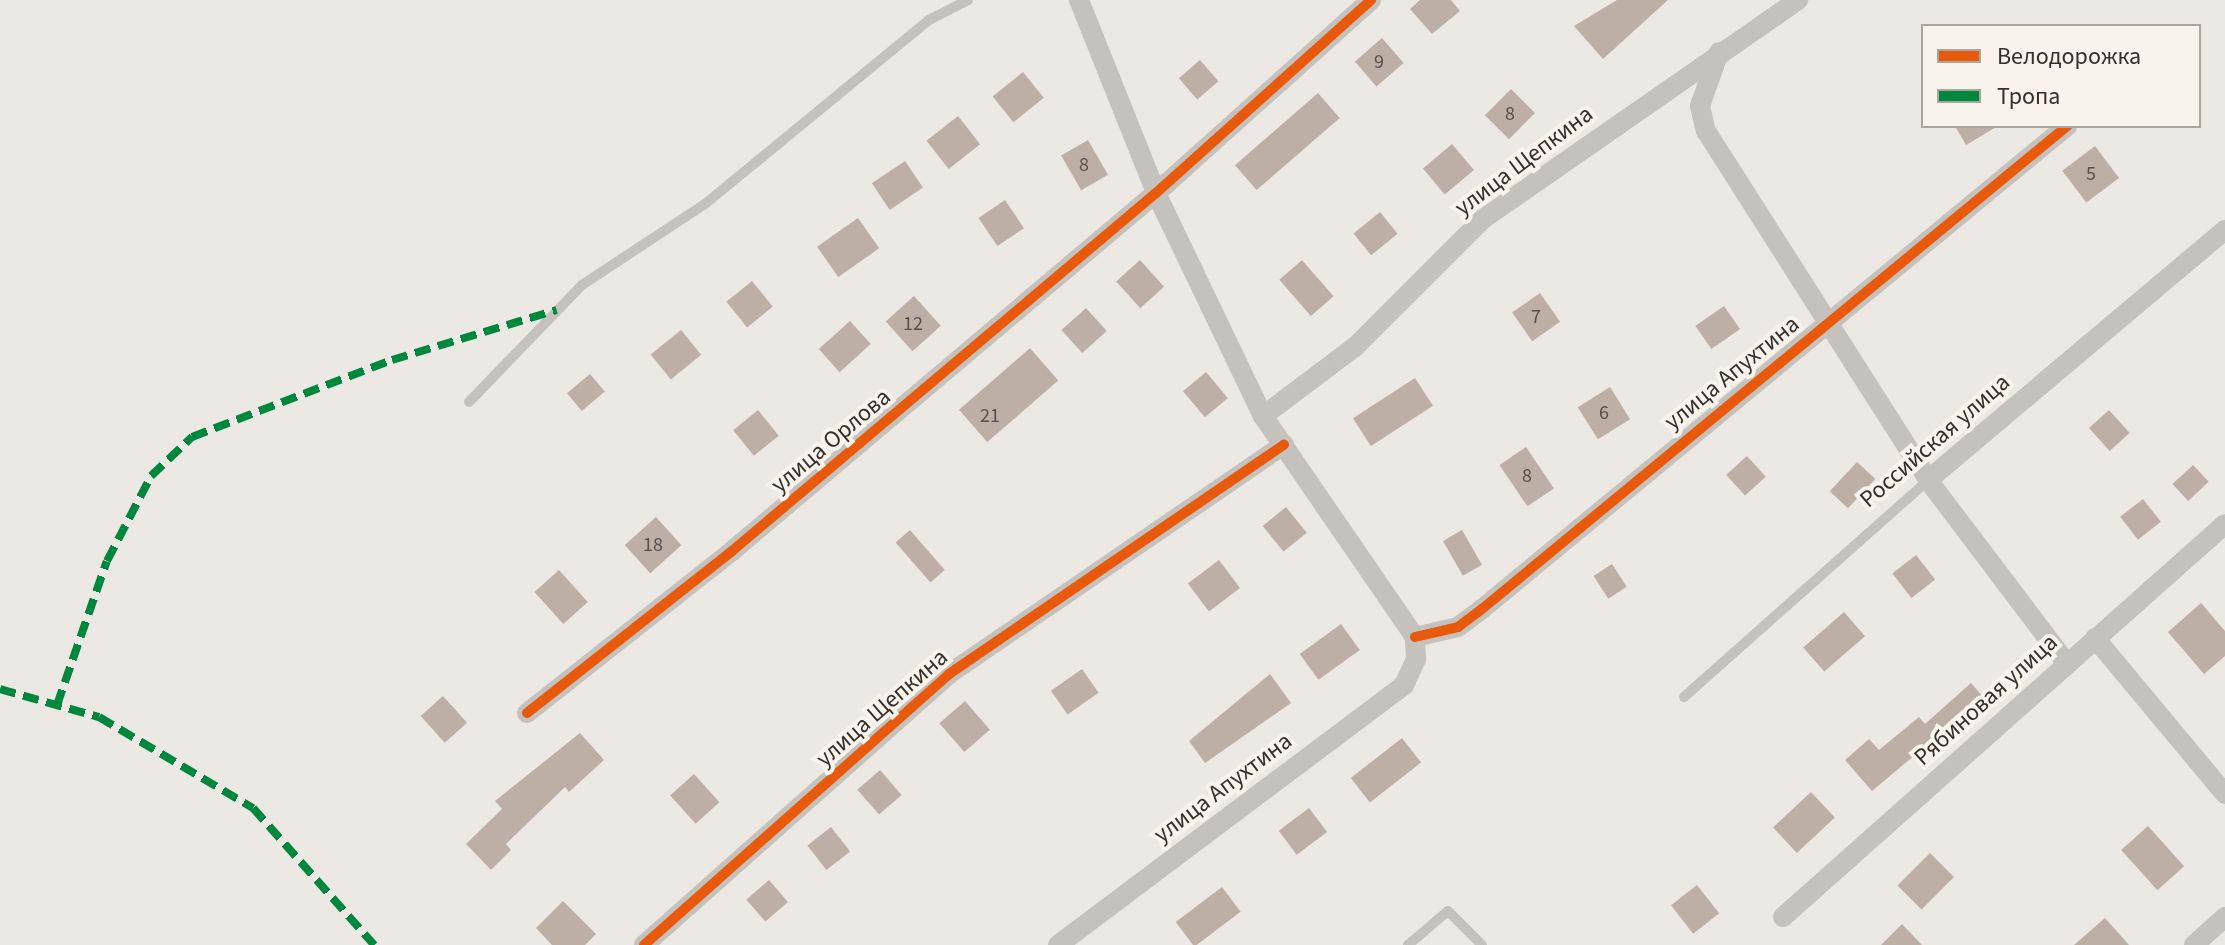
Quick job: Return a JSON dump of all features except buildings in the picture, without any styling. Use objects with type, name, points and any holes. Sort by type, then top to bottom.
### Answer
[{"type":"street","points":[[1079,0],[1156,193],[1263,416],[1415,637]]},
{"type":"street","name":"улица Орлова","points":[[527,713],[732,551],[1156,193],[1371,0]]},
{"type":"street","name":"улица Щепкина","points":[[1263,416],[1356,346],[1483,219],[1719,52],[1798,0]]},
{"type":"street","points":[[1719,52],[1700,106],[1706,131],[1928,480],[2067,664]]},
{"type":"street","name":"улица Апухтина","points":[[1058,945],[1404,685],[1416,659],[1415,637],[1458,627],[1482,609],[2065,128]]},
{"type":"street","name":"Российская улица","points":[[1928,480],[2225,230]]},
{"type":"street","name":"улица Щепкина","points":[[644,945],[949,674],[1284,445]]},
{"type":"street","name":"Рябиновая улица","points":[[1783,917],[2225,524]]},
{"type":"street","points":[[2095,638],[2225,794]]},
{"type":"street","points":[[2194,945],[2225,917]]},
{"type":"lane","points":[[469,402],[582,285],[705,204],[929,20],[968,0]]},
{"type":"lane","name":"Российская улица","points":[[1684,697],[1928,480]]},
{"type":"lane","points":[[1408,945],[1448,911],[1482,945]]},
{"type":"marked path","points":[[57,705],[107,561],[151,476],[192,437],[392,360],[557,310]]},
{"type":"marked path","points":[[0,689],[99,717],[253,808],[374,945]]},
{"type":"cycle path","points":[[527,713],[732,551],[1156,193],[1371,0]]},
{"type":"cycle path","points":[[1415,637],[1458,627],[1482,609],[2065,128]]},
{"type":"cycle path","points":[[644,945],[949,674],[1284,445]]}]
